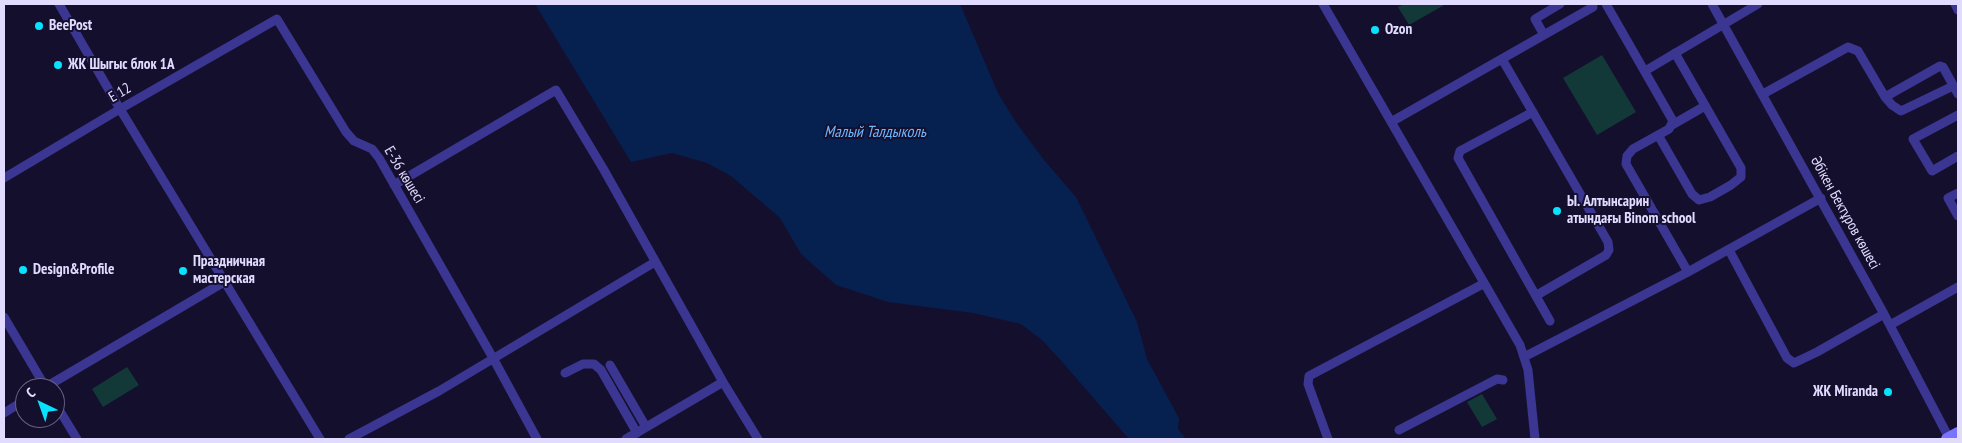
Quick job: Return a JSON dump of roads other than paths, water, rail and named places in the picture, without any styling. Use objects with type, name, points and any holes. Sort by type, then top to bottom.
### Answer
[{"type":"street","points":[[59,4],[120,109],[320,439]]},
{"type":"street","points":[[1323,4],[1483,284],[1520,345],[1528,370],[1535,439]]},
{"type":"street","points":[[1544,35],[1535,19],[1560,4]]},
{"type":"street","points":[[1606,4],[1671,115],[1672,125]]},
{"type":"street","name":"Әбікен Бектұров көшесі","points":[[1712,4],[1952,437]]},
{"type":"street","points":[[1645,71],[1758,4]]},
{"type":"street","points":[[1955,4],[1958,10]]},
{"type":"street","points":[[1390,122],[1594,5]]},
{"type":"street","name":"E 12","points":[[4,178],[277,19]]},
{"type":"street","name":"Е-36 көшесі","points":[[277,19],[346,132],[354,141],[372,149],[394,184],[537,439]]},
{"type":"street","points":[[1763,94],[1848,47],[1858,51],[1885,97],[1901,111],[1956,90],[1944,67],[1940,66],[1885,97]]},
{"type":"street","points":[[1658,135],[1692,194],[1700,200],[1710,197],[1741,177],[1741,168],[1675,53]]},
{"type":"street","points":[[1502,59],[1608,242],[1609,250],[1606,255],[1537,296]]},
{"type":"street","points":[[394,184],[556,90],[604,170],[723,382],[758,439]]},
{"type":"street","points":[[1688,272],[1626,164],[1627,156],[1634,149],[1705,106]]},
{"type":"street","points":[[1533,112],[1460,152],[1458,158],[1550,321]]},
{"type":"street","points":[[1958,115],[1913,139],[1932,171],[1958,156]]},
{"type":"street","points":[[1958,193],[1948,198],[1958,216]]},
{"type":"street","points":[[1524,357],[1688,272],[1821,198]]},
{"type":"street","points":[[1729,250],[1786,358],[1794,363],[1884,314]]},
{"type":"street","points":[[349,439],[493,358],[655,262]]},
{"type":"street","points":[[62,378],[224,282]]},
{"type":"street","points":[[1328,439],[1308,384],[1308,376],[1483,284]]},
{"type":"street","points":[[1890,325],[1958,287]]},
{"type":"street","points":[[4,317],[39,378]]},
{"type":"street","points":[[565,373],[583,364],[594,364],[601,370],[637,433]]},
{"type":"street","points":[[610,365],[646,427]]},
{"type":"street","points":[[1399,430],[1497,379],[1503,380]]},
{"type":"street","points":[[626,439],[723,382]]},
{"type":"street","points":[[4,412],[15,406]]},
{"type":"street","points":[[65,419],[77,439]]},
{"type":"water","name":"Малый Талдыколь","points":[[535,4],[960,4],[998,93],[1015,121],[1044,160],[1076,197],[1137,322],[1147,359],[1179,419],[1178,429],[1186,439],[1129,439],[1042,340],[1021,324],[973,313],[888,302],[836,285],[801,254],[780,218],[731,176],[707,163],[672,153],[631,162]]},
{"type":"place","name":"BeePost","points":[[39,26]]},
{"type":"place","name":"Ozon","points":[[1375,30]]},
{"type":"place","name":"ЖК Шыгыс блок 1А","points":[[58,65]]},
{"type":"place","name":"Ы. Алтынсарин атындағы Binom school","points":[[1557,211]]},
{"type":"place","name":"Design&Profile","points":[[23,270]]},
{"type":"place","name":"Праздничная мастерская","points":[[183,271]]},
{"type":"place","name":"ЖК Miranda","points":[[1888,392]]}]
